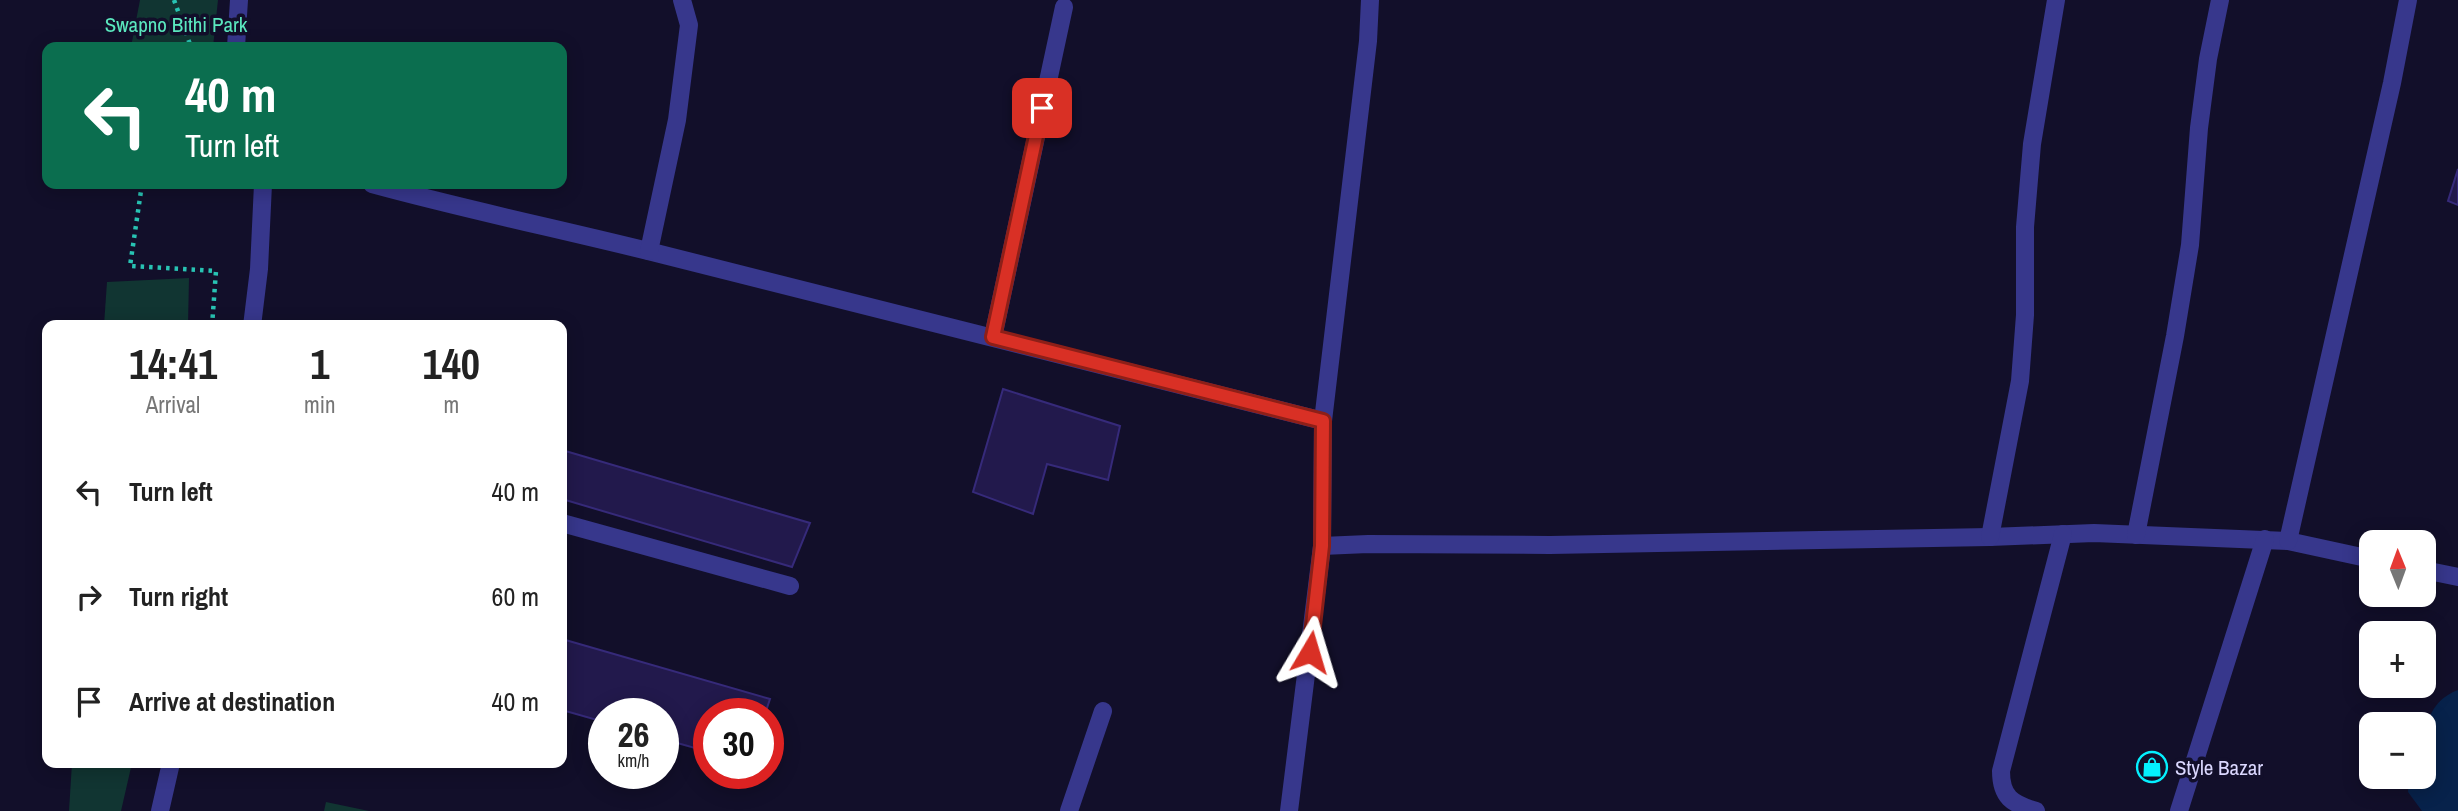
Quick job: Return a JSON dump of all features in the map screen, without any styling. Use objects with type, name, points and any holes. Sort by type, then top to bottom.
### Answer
[{"type":"street","points":[[236,42],[239,0]]},
{"type":"street","points":[[649,251],[677,120],[689,25],[682,0]]},
{"type":"street","points":[[1289,811],[1322,546],[1323,421],[1368,41],[1370,0]]},
{"type":"street","points":[[1990,537],[2020,381],[2025,315],[2025,227],[2032,144],[2056,0]]},
{"type":"street","points":[[2136,534],[2190,246],[2199,128],[2208,59],[2220,0]]},
{"type":"street","points":[[2288,541],[2392,83],[2408,0]]},
{"type":"street","points":[[993,337],[1064,7]]},
{"type":"street","points":[[252,320],[259,268],[263,189]]},
{"type":"street","points":[[390,189],[452,206],[649,251],[1323,421]]},
{"type":"street","points":[[567,524],[790,586]]},
{"type":"street","points":[[2036,811],[2011,800],[2001,782],[2001,771],[2063,534]]},
{"type":"street","points":[[1322,546],[1550,545],[2136,534],[2288,541],[2359,556]]},
{"type":"street","points":[[2179,811],[2265,539]]},
{"type":"street","points":[[2436,572],[2458,577]]},
{"type":"street","points":[[1069,811],[1103,711]]},
{"type":"street","points":[[160,811],[170,768]]},
{"type":"path","points":[[174,0],[189,42]]},
{"type":"path","points":[[141,189],[130,266],[216,271],[212,320]]},
{"type":"green space","name":"Swapno Bithi Park","points":[[140,0],[218,0],[214,42],[132,42]]},
{"type":"green space","points":[[189,278],[188,320],[104,320],[107,282]]},
{"type":"green space","points":[[72,768],[131,768],[121,811],[69,811]]},
{"type":"green space","points":[[326,802],[369,811],[324,811]]},
{"type":"water","points":[[2458,690],[2458,811],[2422,811],[2408,789],[2436,789],[2436,712],[2433,712],[2446,696]]},
{"type":"building","points":[[2458,169],[2458,205],[2448,201]]},
{"type":"building","points":[[1003,389],[1120,426],[1108,480],[1047,464],[1033,514],[973,492]]},
{"type":"building","points":[[567,451],[810,523],[792,567],[567,500]]},
{"type":"building","points":[[567,640],[767,698],[693,698],[693,747],[679,744],[679,698],[588,698],[588,717],[567,711]]},
{"type":"place","name":"Style Bazar","points":[[2152,767]]},
{"type":"route","points":[[1042,108],[993,337],[1323,421],[1322,546],[1310,652]]}]
